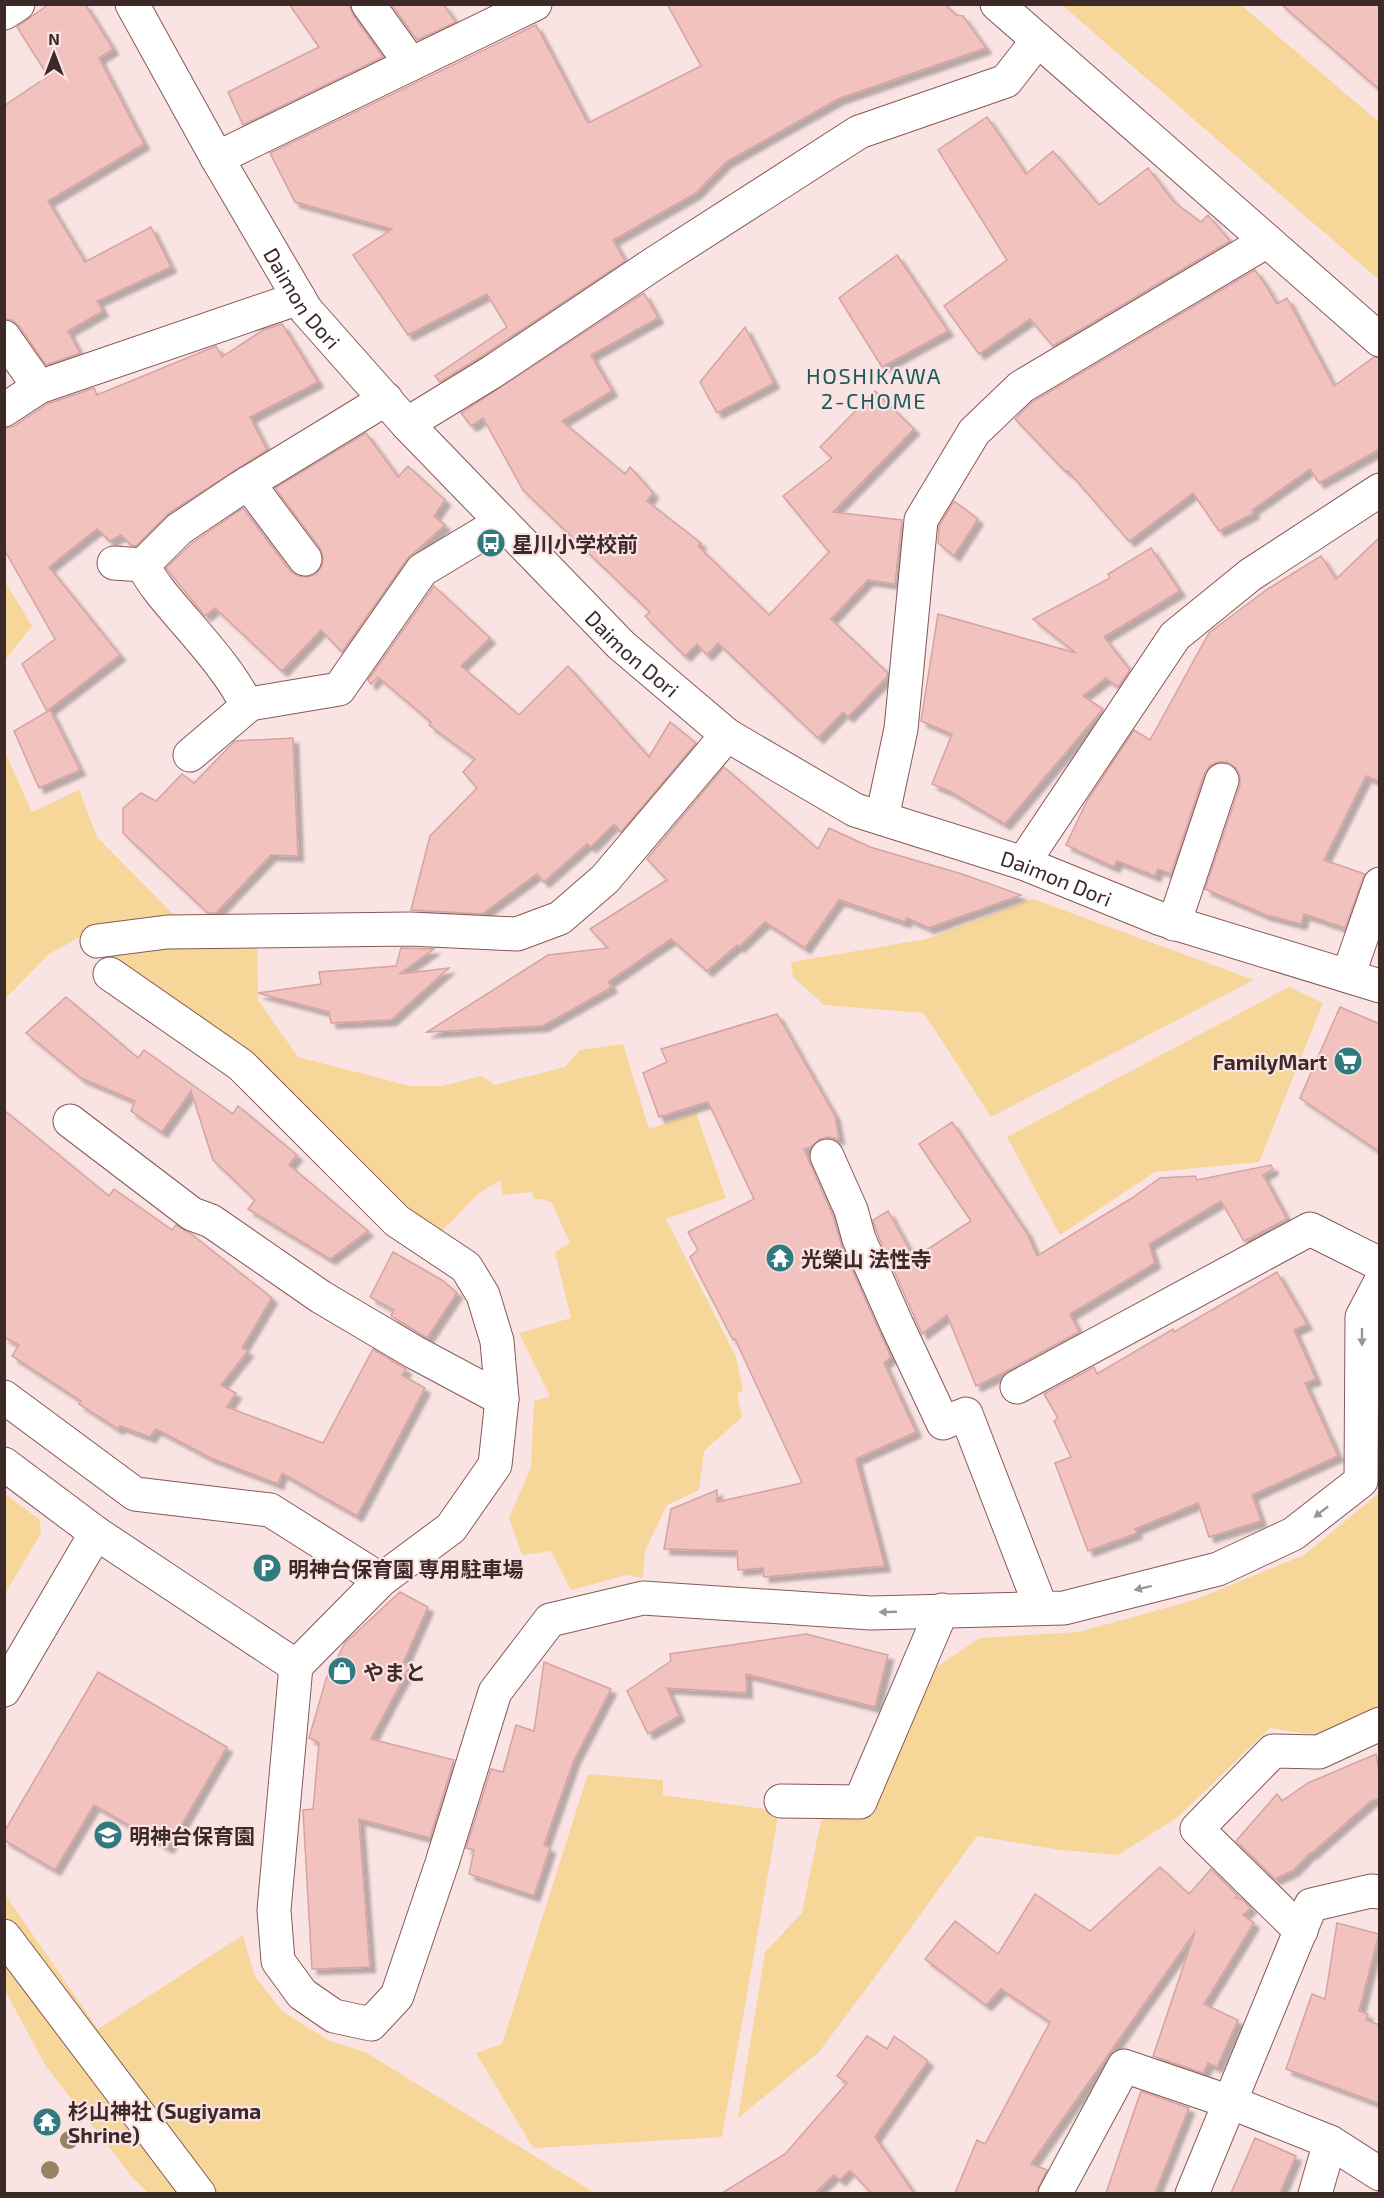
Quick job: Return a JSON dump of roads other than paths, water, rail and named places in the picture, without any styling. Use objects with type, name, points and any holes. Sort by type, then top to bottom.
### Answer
[{"type":"street","points":[[4,13],[18,4]]},
{"type":"street","name":"Daimon Dori","points":[[132,4],[217,158],[306,310],[407,424],[621,645],[727,735],[855,810],[1023,863],[1174,924],[1380,986]]},
{"type":"street","points":[[368,4],[411,64]]},
{"type":"street","points":[[217,158],[535,4]]},
{"type":"street","points":[[997,4],[1380,340]]},
{"type":"street","points":[[407,424],[492,372],[655,263],[859,132],[1006,81],[1038,40]]},
{"type":"street","points":[[882,818],[901,729],[921,520],[974,432],[1021,387],[1267,241]]},
{"type":"street","points":[[4,410],[39,387],[299,298]]},
{"type":"street","points":[[4,338],[39,387]]},
{"type":"street","points":[[247,706],[242,694],[198,636],[150,580],[129,564],[248,483],[386,399]]},
{"type":"street","points":[[248,483],[305,559]]},
{"type":"street","points":[[1023,863],[1175,636],[1250,575],[1380,490]]},
{"type":"street","points":[[190,755],[250,704],[339,689],[422,570],[502,522]]},
{"type":"street","points":[[97,941],[167,932],[410,929],[517,934],[560,918],[605,879],[727,735]]},
{"type":"street","points":[[1174,924],[1222,780]]},
{"type":"street","points":[[1348,976],[1380,884]]},
{"type":"street","points":[[110,974],[241,1065],[397,1221],[466,1267],[483,1295],[497,1341],[502,1399],[495,1465],[451,1528],[381,1580],[297,1666],[274,1910],[278,1961],[302,1994],[334,2016],[371,2024],[397,1996],[442,1863],[495,1692],[550,1620],[643,1598],[871,1613],[1064,1608],[1218,1569],[1293,1534],[1361,1481],[1362,1317],[1380,1283]]},
{"type":"street","points":[[70,1121],[192,1214],[207,1214],[321,1297],[414,1352],[502,1399]]},
{"type":"street","points":[[827,1156],[851,1210],[868,1260],[943,1423],[966,1414],[1041,1608]]},
{"type":"street","points":[[1017,1387],[1310,1229],[1380,1264]]},
{"type":"street","points":[[10,1414],[135,1494],[270,1510],[381,1580]]},
{"type":"street","points":[[4,1464],[96,1533],[297,1666]]},
{"type":"street","points":[[4,1690],[96,1533]]},
{"type":"street","points":[[781,1801],[860,1802],[942,1611]]},
{"type":"street","points":[[1301,1931],[1197,1829],[1273,1751],[1319,1752],[1380,1724]]},
{"type":"street","points":[[1192,2193],[1311,1905],[1371,1890],[1380,1892]]},
{"type":"street","points":[[4,1936],[199,2193]]},
{"type":"street","points":[[1055,2193],[1124,2066],[1230,2102],[1330,2142],[1380,2174]]},
{"type":"street","points":[[1315,2193],[1330,2142]]},
{"type":"place","name":"星川小学校前","points":[[491,543]]},
{"type":"place","name":"FamilyMart","points":[[1348,1061]]},
{"type":"place","name":"光榮山 法性寺","points":[[780,1258]]},
{"type":"place","name":"明神台保育園 専用駐車場","points":[[267,1568]]},
{"type":"place","name":"やまと","points":[[342,1671]]},
{"type":"place","name":"明神台保育園","points":[[108,1835]]},
{"type":"place","name":"杉山神社 (Sugiyama Shrine)","points":[[47,2122]]},
{"type":"district","name":"HOSHIKAWA 2-CHOME","points":[[874,388]]}]
